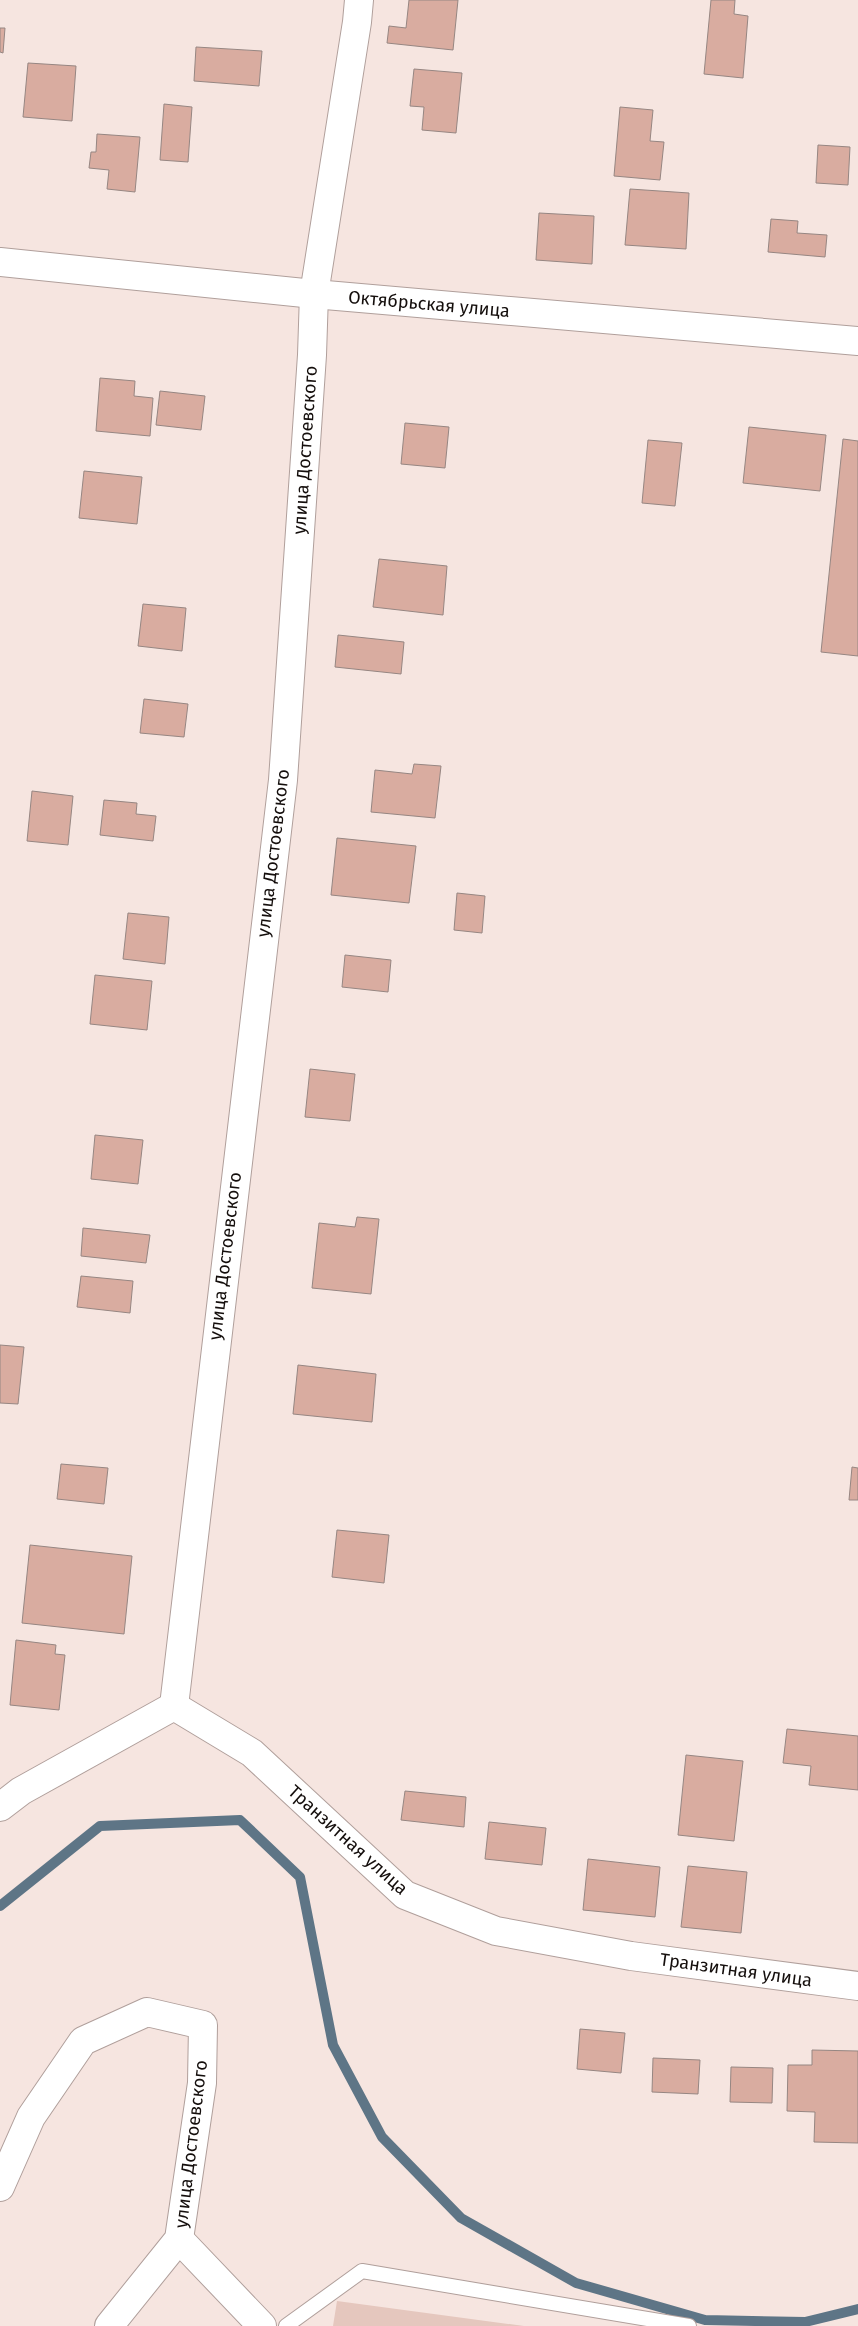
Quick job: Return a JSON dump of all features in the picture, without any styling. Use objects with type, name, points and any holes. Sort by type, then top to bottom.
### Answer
[{"type":"street","name":"улица Достоевского","points":[[174,1706],[283,780],[311,365],[314,294],[359,0]]},
{"type":"street","name":"Октябрьская улица","points":[[0,262],[314,294],[858,341]]},
{"type":"street","points":[[0,1808],[20,1791],[174,1706]]},
{"type":"street","name":"Транзитная улица","points":[[174,1706],[252,1753],[404,1895],[496,1931],[631,1956],[858,1986]]},
{"type":"street","name":"улица Достоевского","points":[[0,2187],[31,2116],[83,2042],[147,2012],[204,2025],[202,2083],[179,2239],[109,2326]]},
{"type":"street","points":[[179,2239],[262,2326]]},
{"type":"lane","points":[[286,2326],[362,2271],[689,2326]]},
{"type":"shaded area","points":[[337,2301],[524,2326],[333,2326]]},
{"type":"building","points":[[409,0],[458,0],[453,50],[387,43],[389,26],[406,28]]},
{"type":"building","points":[[711,0],[735,0],[734,14],[748,16],[743,78],[704,74]]},
{"type":"building","points":[[0,28],[5,28],[3,53],[0,52]]},
{"type":"building","points":[[196,47],[262,51],[259,86],[194,81]]},
{"type":"building","points":[[28,63],[76,66],[72,121],[23,117]]},
{"type":"building","points":[[414,69],[462,73],[456,133],[422,130],[424,107],[410,106]]},
{"type":"building","points":[[164,104],[192,107],[188,162],[160,160]]},
{"type":"building","points":[[620,107],[653,110],[650,141],[664,142],[660,180],[614,176]]},
{"type":"building","points":[[97,134],[140,137],[135,192],[107,189],[109,170],[89,168],[91,152],[96,152]]},
{"type":"building","points":[[818,145],[850,147],[848,185],[816,183]]},
{"type":"building","points":[[630,189],[689,193],[686,249],[625,245]]},
{"type":"building","points":[[539,213],[594,216],[592,264],[536,260]]},
{"type":"building","points":[[771,219],[798,221],[797,233],[827,235],[825,257],[768,252]]},
{"type":"building","points":[[100,378],[135,381],[134,396],[153,398],[150,436],[96,431]]},
{"type":"building","points":[[160,391],[205,396],[201,430],[156,425]]},
{"type":"building","points":[[405,423],[449,427],[445,468],[401,464]]},
{"type":"building","points":[[749,427],[826,435],[820,491],[743,483]]},
{"type":"building","points":[[843,439],[858,441],[858,656],[821,652]]},
{"type":"building","points":[[648,440],[682,443],[675,506],[642,503]]},
{"type":"building","points":[[84,471],[142,477],[137,524],[79,518]]},
{"type":"building","points":[[379,559],[447,566],[443,615],[373,607]]},
{"type":"building","points":[[143,604],[186,608],[182,651],[138,646]]},
{"type":"building","points":[[338,635],[404,642],[401,674],[335,667]]},
{"type":"building","points":[[144,699],[188,704],[184,737],[140,733]]},
{"type":"building","points":[[414,764],[441,766],[435,818],[371,812],[375,770],[412,774]]},
{"type":"building","points":[[32,791],[73,796],[68,845],[27,841]]},
{"type":"building","points":[[104,800],[137,803],[136,814],[156,816],[153,841],[100,835]]},
{"type":"building","points":[[337,838],[416,846],[409,903],[331,895]]},
{"type":"building","points":[[457,893],[485,896],[482,933],[454,930]]},
{"type":"building","points":[[128,913],[169,917],[165,964],[123,959]]},
{"type":"building","points":[[345,955],[391,960],[388,992],[342,987]]},
{"type":"building","points":[[95,975],[152,981],[147,1030],[90,1024]]},
{"type":"building","points":[[310,1069],[355,1074],[350,1121],[305,1117]]},
{"type":"building","points":[[95,1135],[143,1140],[138,1184],[91,1179]]},
{"type":"building","points":[[357,1217],[379,1219],[371,1294],[312,1288],[319,1223],[355,1227]]},
{"type":"building","points":[[83,1228],[150,1235],[146,1263],[81,1256]]},
{"type":"building","points":[[81,1276],[133,1281],[130,1313],[77,1307]]},
{"type":"building","points":[[0,1345],[24,1347],[18,1404],[0,1403]]},
{"type":"building","points":[[298,1365],[376,1374],[372,1422],[293,1414]]},
{"type":"building","points":[[61,1464],[108,1468],[104,1504],[57,1499]]},
{"type":"building","points":[[852,1467],[858,1468],[858,1500],[849,1500]]},
{"type":"building","points":[[337,1530],[389,1535],[384,1583],[332,1577]]},
{"type":"building","points":[[30,1545],[132,1556],[124,1634],[22,1623]]},
{"type":"building","points":[[16,1640],[56,1645],[55,1654],[65,1655],[59,1710],[10,1705]]},
{"type":"building","points":[[787,1729],[858,1736],[858,1790],[809,1785],[811,1766],[783,1763]]},
{"type":"building","points":[[686,1755],[743,1761],[734,1841],[678,1835]]},
{"type":"building","points":[[405,1791],[466,1797],[464,1827],[401,1820]]},
{"type":"building","points":[[489,1822],[546,1828],[542,1865],[485,1859]]},
{"type":"building","points":[[588,1859],[660,1867],[655,1917],[583,1910]]},
{"type":"building","points":[[688,1866],[747,1872],[741,1933],[681,1927]]},
{"type":"building","points":[[580,2029],[625,2033],[621,2073],[577,2069]]},
{"type":"building","points":[[812,2050],[858,2051],[858,2143],[814,2142],[815,2112],[787,2111],[788,2065],[812,2065]]},
{"type":"building","points":[[653,2058],[700,2060],[698,2094],[652,2092]]},
{"type":"building","points":[[731,2067],[773,2068],[772,2103],[730,2102]]},
{"type":"waterway","points":[[0,1906],[100,1826],[240,1820],[300,1877],[333,2045],[382,2137],[461,2218],[576,2283],[705,2320],[805,2322],[858,2309]]}]
